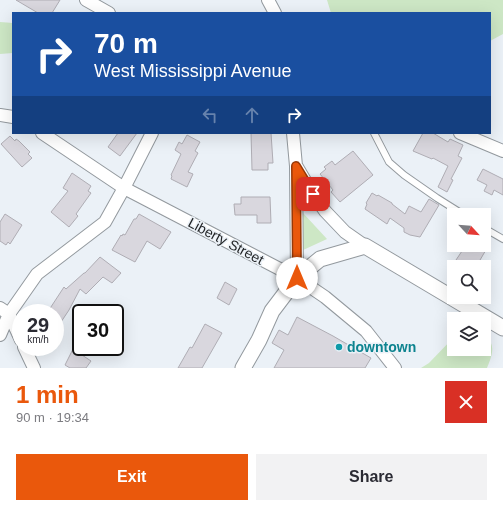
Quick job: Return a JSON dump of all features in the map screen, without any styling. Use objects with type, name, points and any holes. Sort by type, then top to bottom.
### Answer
[{"type":"street","points":[[86,0],[107,12]]},
{"type":"street","points":[[268,0],[274,12]]},
{"type":"street","points":[[0,115],[12,117]]},
{"type":"street","name":"Liberty Street","points":[[43,134],[124,188],[297,278],[325,297],[366,331],[395,368]]},
{"type":"street","points":[[0,335],[5,311],[37,274],[105,222],[151,134]]},
{"type":"street","points":[[293,134],[296,166],[297,278]]},
{"type":"street","points":[[462,134],[503,151]]},
{"type":"street","points":[[296,166],[325,211],[345,232],[365,246],[503,328]]},
{"type":"street","points":[[243,368],[259,340],[272,312],[297,278],[320,259],[365,246]]},
{"type":"street","points":[[5,311],[12,324]]},
{"type":"street","points":[[28,356],[34,368]]},
{"type":"lane","points":[[375,134],[389,162],[404,175],[452,208]]},
{"type":"lane","points":[[491,232],[503,239]]},
{"type":"green space","points":[[327,0],[503,0],[503,34],[491,40],[491,12],[331,12]]},
{"type":"green space","points":[[0,22],[12,23],[12,53],[0,54]]},
{"type":"green space","points":[[303,213],[327,239],[301,251]]},
{"type":"green space","points":[[491,342],[492,355],[487,368],[421,368],[429,363],[447,344],[447,356],[491,356]]},
{"type":"building","points":[[16,0],[60,0],[53,12],[36,12]]},
{"type":"building","points":[[117,134],[136,134],[120,156],[108,147]]},
{"type":"building","points":[[251,134],[271,134],[273,163],[268,163],[268,170],[252,170]]},
{"type":"building","points":[[422,134],[435,134],[448,142],[450,139],[463,145],[458,156],[462,158],[451,179],[453,180],[447,192],[438,187],[448,166],[433,158],[432,159],[413,151]]},
{"type":"building","points":[[187,135],[200,142],[195,151],[198,153],[188,172],[193,174],[187,187],[171,179],[171,175],[181,154],[175,150],[179,142],[182,144]]},
{"type":"building","points":[[10,136],[15,141],[16,139],[19,141],[30,152],[28,154],[32,158],[22,167],[1,144]]},
{"type":"building","points":[[353,151],[373,175],[340,202],[331,192],[333,190],[320,174],[326,169],[324,167],[332,161],[335,165]]},
{"type":"building","points":[[483,169],[503,179],[503,195],[494,190],[492,195],[484,191],[487,185],[477,180]]},
{"type":"building","points":[[72,173],[91,186],[88,191],[91,193],[76,214],[78,216],[69,227],[51,212],[68,191],[63,188]]},
{"type":"building","points":[[372,193],[392,203],[405,214],[409,206],[421,212],[429,199],[439,205],[420,237],[404,232],[404,228],[390,218],[387,224],[365,209],[366,203]]},
{"type":"building","points":[[241,197],[270,197],[271,223],[257,223],[257,215],[235,215],[234,204],[241,204]]},
{"type":"building","points":[[5,214],[22,225],[10,244],[8,242],[6,245],[0,241],[0,222]]},
{"type":"building","points":[[139,214],[171,232],[160,249],[147,241],[135,262],[112,250],[121,235],[125,235],[134,219],[136,219]]},
{"type":"building","points":[[461,252],[485,252],[480,260],[456,260]]},
{"type":"building","points":[[100,257],[121,273],[112,283],[103,277],[86,294],[80,289],[64,318],[64,304],[53,304],[64,287],[66,289],[85,273]]},
{"type":"building","points":[[225,282],[237,289],[229,305],[217,298]]},
{"type":"building","points":[[297,317],[371,358],[365,368],[274,368],[284,350],[272,343],[279,330],[288,335]]},
{"type":"building","points":[[205,324],[222,333],[202,368],[178,368],[190,347],[192,348]]},
{"type":"building","points":[[72,351],[72,356],[84,356],[91,361],[86,368],[70,368],[65,365]]},
{"type":"place","name":"downtown","points":[[339,347]]},
{"type":"route","points":[[297,278],[296,166],[313,194]]}]
